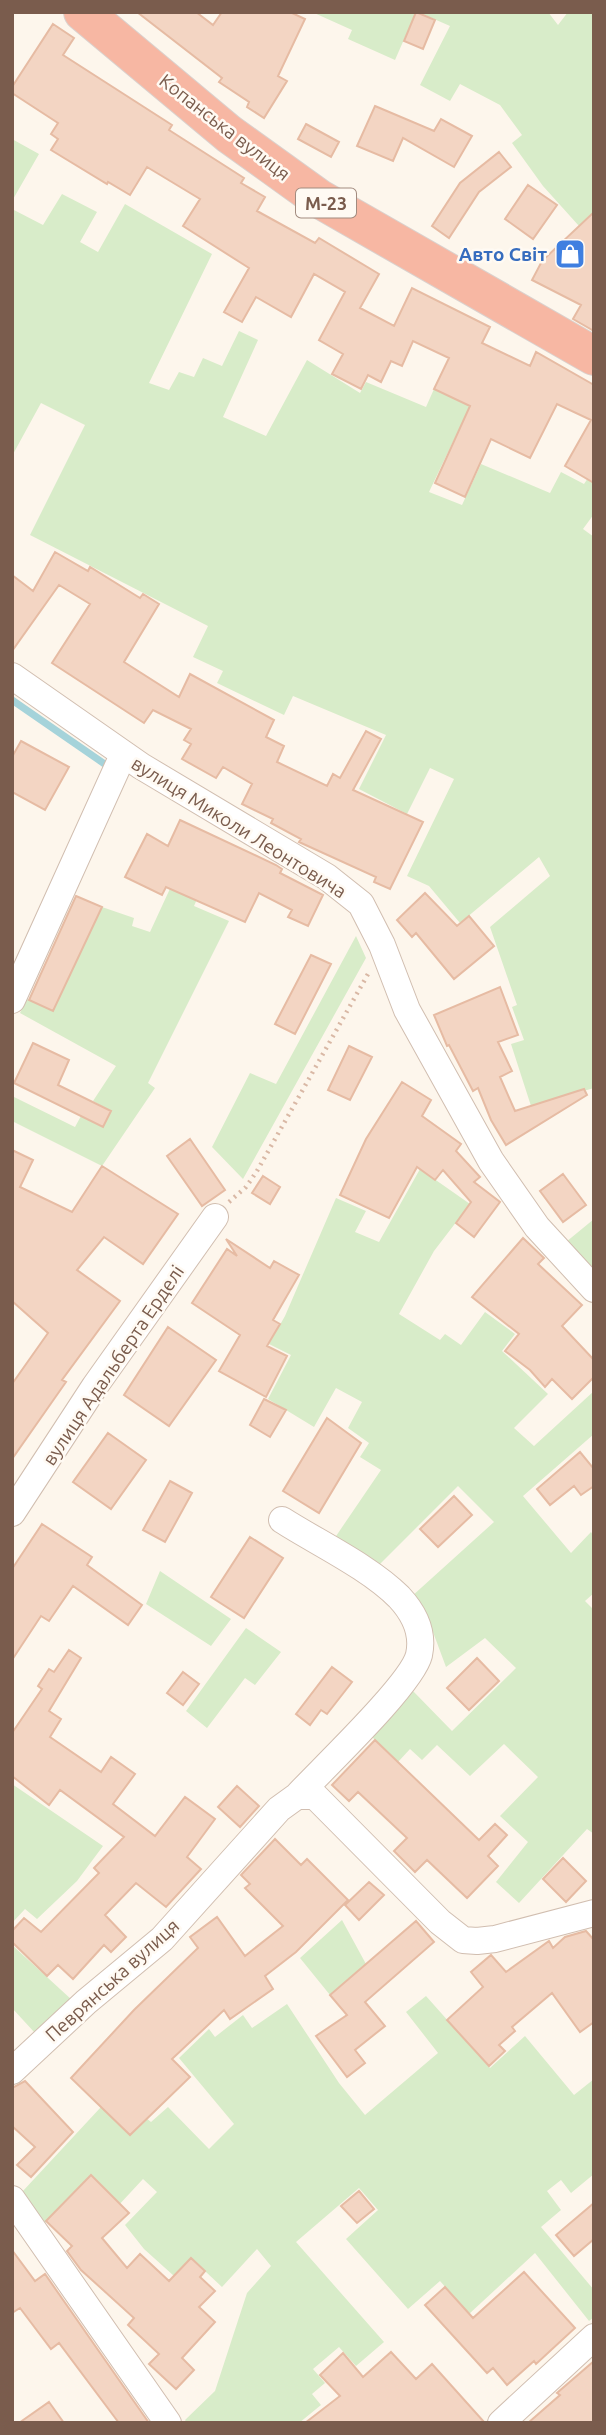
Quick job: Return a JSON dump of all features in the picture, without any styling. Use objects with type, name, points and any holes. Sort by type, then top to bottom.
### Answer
[{"type":"highway","name":"Копанська вулиця","points":[[83,12],[229,134],[318,198],[594,356]]},
{"type":"street","name":"вулиця Миколи Леонтовича","points":[[12,677],[123,755],[345,890],[371,919],[407,1010],[491,1161],[537,1227],[594,1289]]},
{"type":"street","name":"вулиця Миколи Леонтовича","points":[[12,1000],[123,755]]},
{"type":"street","name":"вулиця Адальберта Ерделі","points":[[12,1513],[95,1386],[215,1217]]},
{"type":"street","name":"Певрянська вулиця","points":[[12,2071],[86,2002],[162,1939],[279,1809],[297,1796],[402,1685],[419,1657],[420,1633],[409,1608],[390,1590],[282,1520]]},
{"type":"street","points":[[297,1796],[315,1796],[452,1933],[463,1940],[495,1939],[594,1913]]},
{"type":"street","points":[[12,2199],[168,2423]]},
{"type":"street","points":[[501,2423],[594,2337]]},
{"type":"path","points":[[215,1217],[251,1180],[361,982],[387,957]]},
{"type":"green space","points":[[312,12],[416,12],[395,60],[348,39],[352,30]]},
{"type":"green space","points":[[418,12],[548,12],[558,25],[568,12],[594,12],[594,212],[579,226],[543,186],[512,143],[522,135],[500,105],[460,84],[450,101],[420,85],[450,26]]},
{"type":"green space","points":[[12,139],[39,154],[12,201]]},
{"type":"green space","points":[[62,194],[97,212],[80,242],[98,252],[125,204],[212,254],[149,383],[169,390],[179,372],[194,377],[203,358],[222,366],[239,331],[258,340],[223,417],[266,436],[307,360],[360,393],[366,382],[426,407],[434,389],[470,406],[429,492],[462,505],[481,464],[550,493],[561,472],[584,484],[594,469],[594,514],[583,529],[594,537],[594,1088],[531,1106],[511,1044],[524,1040],[512,1007],[517,1005],[490,927],[550,876],[539,857],[460,923],[429,886],[407,876],[454,779],[430,768],[407,814],[359,789],[386,735],[293,696],[284,715],[217,683],[223,671],[193,657],[208,626],[30,535],[85,425],[41,403],[12,456],[12,209],[43,225]]},
{"type":"green space","points":[[174,880],[201,890],[194,906],[229,921],[148,1083],[155,1088],[102,1166],[12,1121],[12,1096],[75,1127],[81,1116],[103,1126],[111,1111],[93,1101],[116,1066],[20,1013],[27,999],[53,1010],[102,907],[134,918],[132,926],[150,932]]},
{"type":"green space","points":[[356,936],[366,958],[243,1179],[212,1147],[250,1073],[276,1084]]},
{"type":"green space","points":[[420,1169],[470,1204],[434,1251],[399,1314],[440,1340],[445,1334],[461,1345],[485,1312],[515,1334],[502,1351],[548,1394],[514,1428],[534,1446],[594,1391],[594,1434],[523,1496],[571,1553],[591,1532],[594,1537],[594,1593],[585,1601],[594,1610],[594,1834],[587,1829],[519,1903],[496,1882],[528,1842],[500,1816],[538,1777],[504,1744],[470,1776],[437,1745],[422,1760],[410,1749],[398,1762],[371,1736],[413,1691],[452,1731],[516,1668],[485,1638],[446,1667],[430,1624],[411,1597],[494,1522],[458,1486],[378,1566],[332,1542],[381,1470],[360,1457],[369,1443],[348,1428],[362,1402],[336,1388],[314,1427],[268,1399],[291,1355],[269,1344],[285,1316],[336,1198],[366,1211],[355,1232],[379,1242]]},
{"type":"green space","points":[[594,1219],[594,1273],[566,1242]]},
{"type":"green space","points":[[160,1571],[231,1619],[211,1646],[146,1604]]},
{"type":"green space","points":[[246,1628],[281,1652],[255,1685],[245,1678],[207,1728],[186,1711]]},
{"type":"green space","points":[[12,1784],[103,1846],[77,1881],[37,1919],[25,1909],[12,1923]]},
{"type":"green space","points":[[342,1920],[366,1964],[330,1995],[300,1958]]},
{"type":"green space","points":[[12,1945],[72,2000],[35,2033],[12,2008]]},
{"type":"green space","points":[[426,1996],[490,2068],[525,2036],[574,2095],[594,2079],[594,2174],[571,2193],[561,2180],[547,2191],[561,2210],[541,2227],[594,2290],[594,2317],[589,2321],[535,2253],[469,2314],[440,2281],[408,2309],[346,2239],[378,2210],[359,2188],[296,2242],[384,2342],[356,2366],[339,2347],[313,2369],[325,2383],[312,2394],[321,2405],[299,2423],[187,2423],[185,2420],[215,2391],[247,2293],[271,2266],[257,2249],[222,2287],[191,2258],[174,2276],[144,2249],[125,2225],[157,2192],[143,2179],[117,2207],[91,2176],[45,2223],[22,2192],[101,2107],[146,2118],[151,2122],[168,2107],[209,2149],[234,2124],[179,2058],[209,2029],[215,2037],[243,2015],[252,2028],[287,2004],[339,2083],[365,2115],[438,2053],[406,2012]]},
{"type":"building","points":[[137,12],[196,12],[213,25],[222,12],[290,12],[305,19],[278,76],[287,81],[264,118],[247,107],[249,102],[219,82],[222,78]]},
{"type":"building","points":[[416,12],[435,20],[423,49],[404,41]]},
{"type":"building","points":[[53,24],[74,38],[63,55],[172,125],[169,130],[244,178],[241,183],[265,197],[257,211],[315,243],[319,238],[379,274],[360,308],[394,326],[412,288],[490,327],[482,343],[530,366],[536,352],[594,385],[594,483],[565,466],[591,420],[557,404],[530,458],[491,439],[465,497],[435,483],[470,406],[434,389],[449,358],[413,341],[402,366],[391,361],[381,382],[368,375],[361,389],[332,374],[343,354],[319,340],[345,292],[314,274],[291,317],[256,297],[242,322],[224,312],[249,268],[183,226],[200,199],[147,167],[130,195],[108,182],[107,184],[51,150],[58,139],[51,134],[58,123],[12,93],[12,87]]},
{"type":"building","points":[[375,106],[434,131],[441,119],[472,136],[454,167],[403,138],[393,161],[357,146]]},
{"type":"building","points":[[306,124],[339,142],[331,157],[298,139]]},
{"type":"building","points":[[499,152],[511,167],[479,192],[449,238],[432,226],[460,183]]},
{"type":"building","points":[[528,185],[557,205],[533,239],[505,219]]},
{"type":"building","name":"Авто Світ","points":[[594,212],[594,331],[573,319],[581,305],[532,280],[542,261]]},
{"type":"building","points":[[55,552],[88,571],[90,567],[140,598],[143,594],[159,604],[124,662],[179,697],[190,674],[274,720],[266,737],[284,746],[277,762],[327,786],[333,774],[340,778],[366,731],[381,739],[353,790],[423,822],[390,889],[374,882],[376,877],[299,842],[301,839],[271,823],[273,819],[242,804],[252,784],[223,767],[216,778],[182,759],[191,744],[184,740],[191,729],[153,710],[144,723],[52,663],[90,604],[59,585],[12,651],[12,575],[33,591]]},
{"type":"building","points":[[21,741],[69,767],[45,810],[12,792],[12,757]]},
{"type":"building","points":[[180,820],[276,865],[282,869],[280,873],[323,895],[308,926],[288,917],[292,910],[259,893],[245,922],[166,887],[162,895],[125,877],[147,834],[168,846]]},
{"type":"building","points":[[425,893],[457,926],[469,916],[494,946],[454,979],[416,933],[412,937],[397,920]]},
{"type":"building","points":[[76,896],[102,907],[53,1011],[29,1000]]},
{"type":"building","points":[[311,955],[331,964],[295,1034],[275,1024]]},
{"type":"building","points":[[500,987],[518,1035],[498,1042],[512,1071],[500,1077],[515,1111],[584,1089],[587,1095],[506,1145],[491,1120],[478,1088],[473,1091],[449,1045],[447,1046],[434,1015]]},
{"type":"building","points":[[33,1043],[69,1060],[58,1085],[111,1111],[103,1127],[14,1083]]},
{"type":"building","points":[[349,1046],[372,1057],[350,1100],[328,1090]]},
{"type":"building","points":[[402,1082],[431,1100],[422,1116],[461,1144],[456,1151],[480,1177],[474,1182],[500,1202],[474,1237],[456,1223],[471,1202],[443,1170],[435,1180],[417,1167],[389,1218],[340,1195],[366,1139]]},
{"type":"building","points":[[190,1139],[225,1190],[202,1206],[167,1156]]},
{"type":"building","points":[[12,1150],[33,1160],[20,1187],[72,1212],[102,1166],[178,1214],[143,1264],[104,1237],[77,1270],[120,1301],[62,1380],[66,1382],[12,1459],[12,1384],[48,1333],[12,1301]]},
{"type":"building","points":[[563,1174],[586,1205],[563,1222],[540,1191]]},
{"type":"building","points":[[263,1176],[280,1187],[270,1204],[252,1193]]},
{"type":"building","points":[[523,1238],[544,1258],[538,1264],[582,1305],[562,1326],[594,1360],[594,1377],[572,1399],[552,1379],[545,1387],[530,1370],[505,1351],[519,1334],[472,1297]]},
{"type":"building","points":[[226,1239],[270,1268],[274,1261],[299,1275],[273,1320],[280,1324],[267,1346],[287,1356],[266,1397],[219,1371],[240,1335],[192,1303],[227,1249],[237,1256]]},
{"type":"building","points":[[168,1327],[216,1360],[169,1426],[124,1395]]},
{"type":"building","points":[[264,1399],[286,1410],[270,1437],[250,1425]]},
{"type":"building","points":[[327,1418],[361,1443],[319,1513],[283,1491]]},
{"type":"building","points":[[108,1433],[146,1460],[111,1509],[73,1482]]},
{"type":"building","points":[[580,1452],[594,1469],[594,1486],[581,1495],[574,1486],[550,1505],[537,1489]]},
{"type":"building","points":[[170,1481],[192,1493],[165,1542],[143,1530]]},
{"type":"building","points":[[454,1496],[472,1515],[438,1547],[420,1529]]},
{"type":"building","points":[[42,1524],[92,1557],[87,1565],[142,1605],[128,1625],[73,1586],[49,1621],[41,1616],[12,1660],[12,1569]]},
{"type":"building","points":[[250,1537],[283,1558],[244,1618],[211,1597]]},
{"type":"building","points":[[69,1650],[81,1658],[49,1711],[61,1719],[50,1737],[101,1772],[111,1757],[135,1774],[113,1804],[155,1836],[185,1797],[215,1819],[187,1857],[201,1869],[166,1907],[136,1883],[105,1915],[126,1937],[111,1952],[104,1945],[73,1979],[58,1965],[47,1976],[12,1942],[12,1931],[24,1918],[41,1932],[99,1873],[94,1868],[124,1837],[60,1790],[49,1805],[12,1776],[12,1733],[42,1689],[38,1686],[49,1669],[54,1672]]},
{"type":"building","points":[[477,1658],[499,1681],[469,1710],[447,1688]]},
{"type":"building","points":[[332,1667],[352,1682],[327,1714],[321,1710],[310,1725],[296,1714]]},
{"type":"building","points":[[183,1672],[199,1684],[183,1705],[167,1693]]},
{"type":"building","points":[[375,1740],[479,1840],[495,1824],[507,1835],[488,1856],[498,1866],[467,1898],[427,1860],[415,1872],[394,1851],[407,1838],[358,1792],[349,1801],[332,1785]]},
{"type":"building","points":[[237,1786],[259,1806],[240,1827],[218,1807]]},
{"type":"building","points":[[275,1839],[301,1865],[307,1859],[348,1900],[296,1952],[265,1976],[273,1989],[230,2019],[224,2010],[172,2059],[190,2077],[130,2135],[71,2078],[134,2010],[198,1948],[190,1937],[217,1917],[245,1956],[283,1926],[245,1888],[250,1884],[241,1875]]},
{"type":"building","points":[[563,1858],[586,1881],[566,1902],[543,1879]]},
{"type":"building","points":[[369,1882],[384,1895],[359,1920],[345,1905]]},
{"type":"building","points":[[416,1921],[434,1942],[365,2002],[385,2026],[355,2050],[365,2063],[347,2077],[316,2036],[347,2015],[330,1995]]},
{"type":"building","points":[[586,1931],[594,1940],[594,2022],[580,2032],[552,1993],[512,2027],[515,2031],[499,2045],[505,2051],[489,2066],[447,2020],[483,1987],[471,1972],[491,1955],[506,1972],[549,1941],[553,1948],[565,1937]]},
{"type":"building","points":[[25,2081],[73,2132],[31,2177],[17,2165],[35,2147],[12,2126],[12,2088]]},
{"type":"building","points":[[91,2175],[129,2213],[102,2238],[127,2268],[140,2254],[169,2281],[191,2258],[205,2271],[200,2277],[215,2291],[199,2307],[215,2322],[182,2358],[194,2370],[176,2389],[149,2364],[159,2354],[128,2325],[134,2318],[81,2270],[67,2251],[72,2246],[46,2221]]},
{"type":"building","points":[[359,2191],[374,2209],[357,2223],[341,2206]]},
{"type":"building","points":[[594,2203],[594,2239],[574,2256],[556,2235]]},
{"type":"building","points":[[12,2250],[35,2281],[45,2274],[149,2423],[119,2423],[59,2343],[51,2349],[20,2308],[12,2313]]},
{"type":"building","points":[[524,2272],[575,2328],[536,2364],[534,2361],[507,2385],[493,2368],[487,2373],[425,2305],[445,2287],[473,2318]]},
{"type":"building","points":[[391,2352],[416,2379],[432,2364],[485,2423],[305,2423],[340,2396],[320,2375],[343,2353],[363,2377]]},
{"type":"building","points":[[594,2361],[594,2423],[528,2423],[560,2395],[557,2393]]},
{"type":"building","points":[[49,2402],[64,2423],[19,2423]]},
{"type":"waterway","points":[[12,700],[106,765]]},
{"type":"place","name":"Авто Світ","points":[[570,254]]}]
